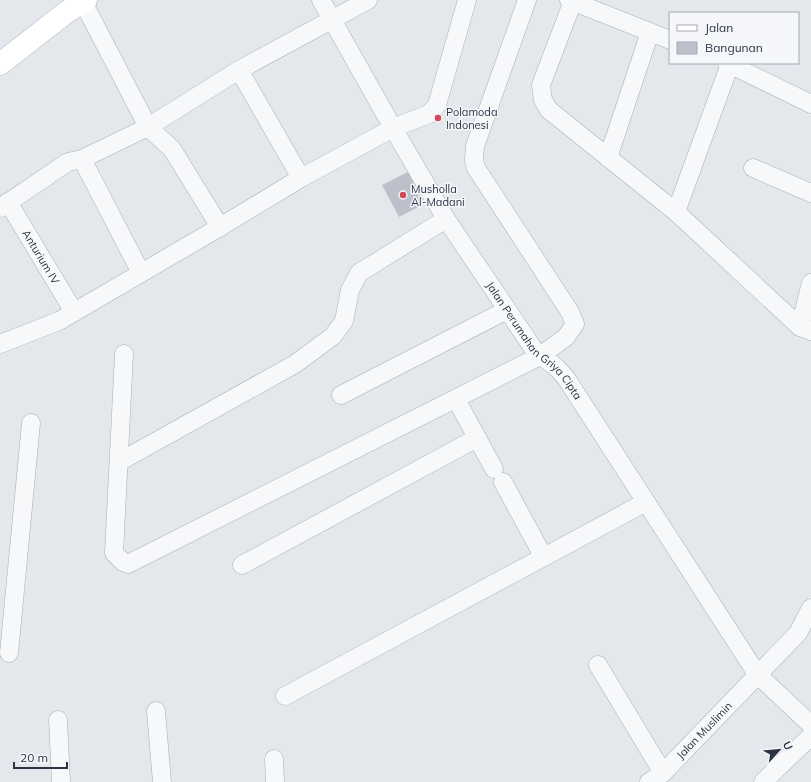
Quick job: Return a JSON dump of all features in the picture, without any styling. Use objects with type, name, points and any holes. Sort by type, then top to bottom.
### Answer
[{"type":"main road","points":[[0,64],[68,11],[85,1]]},
{"type":"street","name":"Jalan Perumahan Griya Cipta","points":[[321,0],[446,219],[507,310],[535,351],[556,367],[566,378],[757,674],[811,725]]},
{"type":"street","points":[[4,205],[68,162],[82,159],[148,127],[239,70],[368,0]]},
{"type":"street","points":[[0,344],[59,321],[301,178],[393,128],[430,114],[437,105],[467,0]]},
{"type":"street","points":[[124,354],[114,553],[123,562],[128,564],[540,356],[566,337],[575,324],[574,319],[476,168],[474,160],[475,146],[527,0]]},
{"type":"street","points":[[85,1],[148,127],[172,149],[220,227]]},
{"type":"street","points":[[669,40],[571,1],[541,84],[543,100],[549,110],[676,212],[806,329]]},
{"type":"street","points":[[608,158],[650,32]]},
{"type":"street","points":[[676,212],[729,64],[811,104]]},
{"type":"street","points":[[239,70],[301,178]]},
{"type":"street","points":[[82,159],[141,273]]},
{"type":"street","points":[[753,168],[811,193]]},
{"type":"street","name":"Anturium IV","points":[[4,205],[74,312]]},
{"type":"street","points":[[119,462],[295,364],[333,336],[344,321],[350,290],[359,273],[446,219]]},
{"type":"street","points":[[806,329],[811,283]]},
{"type":"street","points":[[341,394],[507,310]]},
{"type":"street","points":[[456,399],[543,556]]},
{"type":"street","points":[[9,653],[6,605],[31,423]]},
{"type":"street","points":[[242,565],[477,438]]},
{"type":"street","points":[[285,696],[646,502]]},
{"type":"street","name":"Jalan Muslimin","points":[[656,778],[757,674],[805,637],[811,608]]},
{"type":"street","points":[[598,666],[656,778]]},
{"type":"street","points":[[156,711],[162,782]]},
{"type":"street","points":[[57,781],[58,720]]},
{"type":"street","points":[[763,782],[811,736]]},
{"type":"street","points":[[274,759],[275,782]]},
{"type":"building","name":"Musholla Al-Madani","points":[[408,172],[424,204],[399,217],[382,185]]},
{"type":"place","name":"Polamoda Indonesi","points":[[438,118]]},
{"type":"place","name":"Musholla Al-Madani","points":[[403,195]]}]
